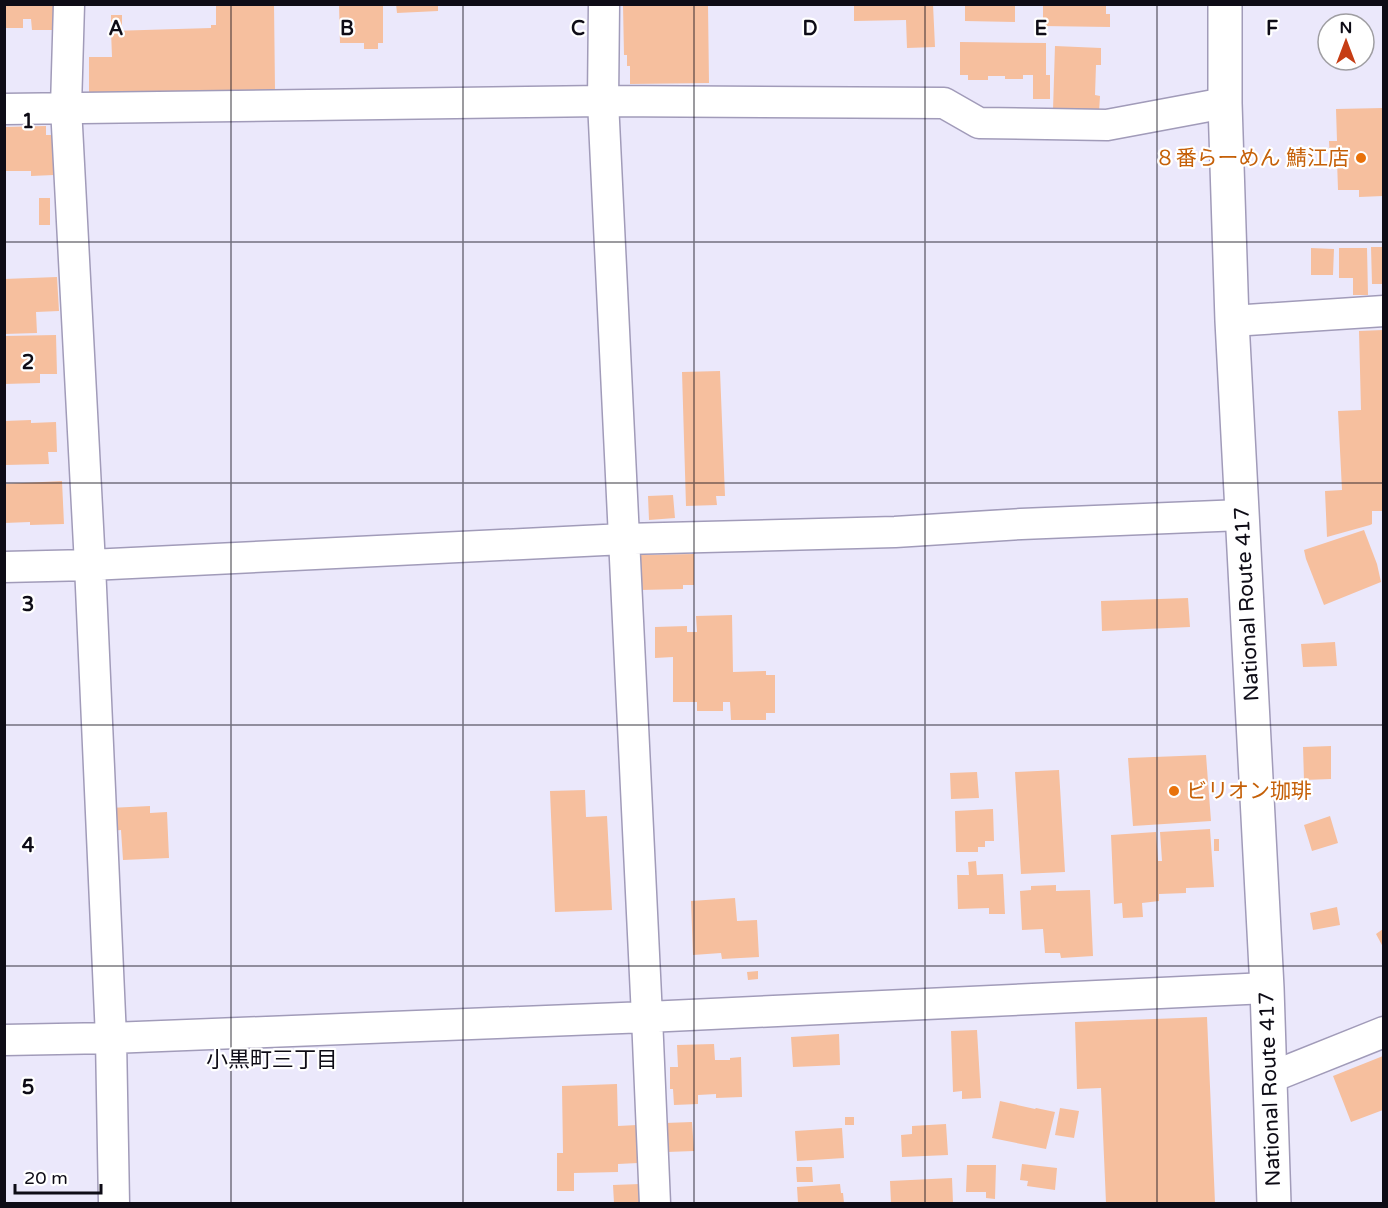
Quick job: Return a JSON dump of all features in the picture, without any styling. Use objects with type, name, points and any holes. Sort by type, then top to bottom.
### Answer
[{"type":"highway","name":"National Route 417","points":[[1225,4],[1225,103],[1232,321],[1267,988],[1274,1203]]},
{"type":"street","points":[[69,4],[66,107],[90,565],[111,1038],[114,1203]]},
{"type":"street","points":[[604,4],[603,101],[655,1203]]},
{"type":"street","points":[[4,109],[603,101],[944,103],[979,123],[1107,125],[1225,103]]},
{"type":"street","points":[[1232,321],[1383,311]]},
{"type":"street","points":[[4,567],[90,565],[624,539],[895,532],[1021,524],[1242,515]]},
{"type":"street","points":[[4,1040],[111,1038],[647,1017],[1267,988]]},
{"type":"street","points":[[1269,1078],[1383,1032]]},
{"type":"building","points":[[4,4],[55,4],[55,30],[32,30],[31,19],[23,19],[23,28],[4,28]]},
{"type":"building","points":[[216,4],[274,4],[275,90],[89,93],[89,57],[112,57],[111,31],[211,28],[211,25],[216,25]]},
{"type":"building","points":[[339,4],[383,4],[383,43],[378,43],[378,49],[364,49],[364,43],[340,43]]},
{"type":"building","points":[[396,4],[438,4],[438,11],[397,13]]},
{"type":"building","points":[[854,4],[933,4],[935,47],[907,48],[906,20],[854,21]]},
{"type":"building","points":[[965,4],[1015,4],[1015,22],[965,21]]},
{"type":"building","points":[[1043,4],[1106,4],[1106,14],[1110,14],[1110,27],[1043,26]]},
{"type":"building","points":[[623,5],[708,5],[709,83],[630,84],[630,66],[627,66],[627,55],[624,55]]},
{"type":"building","points":[[111,15],[122,15],[122,27],[111,27]]},
{"type":"building","points":[[960,42],[1046,43],[1046,75],[1050,75],[1050,99],[1033,99],[1033,75],[1023,75],[1023,79],[988,76],[988,80],[968,80],[968,75],[960,75]]},
{"type":"building","points":[[1055,46],[1101,48],[1101,65],[1096,65],[1095,95],[1100,96],[1099,112],[1053,110]]},
{"type":"building","points":[[1383,108],[1383,196],[1359,197],[1359,190],[1338,190],[1337,160],[1330,161],[1329,141],[1337,141],[1336,109]]},
{"type":"building","points":[[46,126],[46,135],[53,135],[54,175],[31,176],[31,171],[4,171],[4,127]]},
{"type":"building","points":[[39,198],[50,198],[50,225],[39,225]]},
{"type":"building","points":[[1371,247],[1383,247],[1383,284],[1372,284]]},
{"type":"building","points":[[1311,248],[1334,249],[1333,275],[1311,275]]},
{"type":"building","points":[[1339,248],[1367,248],[1368,295],[1353,295],[1353,278],[1339,278]]},
{"type":"building","points":[[57,277],[59,311],[36,312],[37,333],[4,334],[4,279]]},
{"type":"building","points":[[1383,330],[1383,511],[1372,511],[1372,524],[1370,525],[1327,537],[1325,491],[1342,490],[1338,411],[1361,410],[1359,331]]},
{"type":"building","points":[[56,335],[57,374],[40,374],[40,383],[4,384],[4,336]]},
{"type":"building","points":[[720,371],[725,496],[716,496],[717,505],[686,506],[682,372]]},
{"type":"building","points":[[31,420],[31,423],[56,422],[57,452],[48,452],[49,464],[5,465],[4,421]]},
{"type":"building","points":[[62,481],[64,524],[4,523],[4,484]]},
{"type":"building","points":[[673,495],[675,518],[649,520],[648,496]]},
{"type":"building","points":[[1364,530],[1381,582],[1324,605],[1304,550]]},
{"type":"building","points":[[694,554],[694,585],[683,585],[683,589],[640,590],[639,555]]},
{"type":"building","points":[[1188,598],[1190,627],[1102,631],[1101,601]]},
{"type":"building","points":[[732,615],[733,672],[766,671],[766,675],[775,675],[775,713],[766,713],[766,720],[731,720],[730,702],[723,702],[723,711],[697,711],[697,702],[673,702],[673,657],[655,658],[655,627],[687,626],[687,632],[697,632],[696,616]]},
{"type":"building","points":[[1335,642],[1337,666],[1303,667],[1301,644]]},
{"type":"building","points":[[1331,746],[1331,779],[1304,780],[1303,747]]},
{"type":"building","points":[[1206,755],[1211,821],[1133,826],[1128,758]]},
{"type":"building","points":[[1059,770],[1065,872],[1021,874],[1015,772]]},
{"type":"building","points":[[977,772],[979,798],[951,799],[950,773]]},
{"type":"building","points":[[585,790],[586,817],[607,816],[612,910],[555,912],[550,791]]},
{"type":"building","points":[[150,806],[150,813],[167,812],[169,858],[123,860],[121,830],[110,831],[109,808]]},
{"type":"building","points":[[993,809],[994,841],[985,841],[985,847],[978,847],[978,852],[956,852],[955,811]]},
{"type":"building","points":[[1330,816],[1338,843],[1312,851],[1304,825]]},
{"type":"building","points":[[1210,829],[1214,887],[1186,888],[1186,893],[1159,894],[1159,901],[1142,903],[1143,917],[1123,918],[1122,903],[1114,904],[1111,835],[1156,832],[1158,861],[1162,861],[1160,832]]},
{"type":"building","points":[[1214,839],[1219,839],[1219,851],[1214,851]]},
{"type":"building","points":[[976,861],[977,875],[1003,874],[1005,914],[989,914],[989,908],[958,909],[957,875],[969,875],[968,862]]},
{"type":"building","points":[[1056,885],[1056,891],[1090,890],[1093,956],[1061,958],[1060,953],[1045,953],[1043,929],[1022,930],[1020,891],[1031,890],[1031,886]]},
{"type":"building","points":[[735,898],[737,921],[757,920],[759,957],[722,959],[721,953],[693,955],[691,901]]},
{"type":"building","points":[[1337,907],[1340,925],[1313,930],[1310,913]]},
{"type":"building","points":[[1383,929],[1383,947],[1376,934]]},
{"type":"building","points":[[758,971],[758,979],[748,980],[747,972]]},
{"type":"building","points":[[1207,1017],[1215,1203],[1106,1203],[1101,1088],[1077,1089],[1075,1022]]},
{"type":"building","points":[[977,1030],[981,1098],[962,1099],[962,1091],[953,1092],[951,1031]]},
{"type":"building","points":[[839,1034],[840,1065],[793,1067],[791,1037]]},
{"type":"building","points":[[714,1044],[715,1060],[741,1057],[742,1097],[716,1098],[716,1094],[698,1095],[698,1104],[674,1105],[673,1089],[670,1089],[670,1067],[678,1067],[677,1045]]},
{"type":"building","points":[[1383,1056],[1383,1110],[1351,1122],[1333,1076]]},
{"type":"building","points":[[617,1084],[618,1126],[637,1125],[638,1163],[618,1164],[618,1172],[574,1173],[574,1191],[557,1191],[557,1153],[563,1153],[562,1086]]},
{"type":"building","points":[[1000,1101],[1055,1112],[1046,1149],[992,1138]]},
{"type":"building","points":[[1060,1108],[1079,1111],[1074,1138],[1055,1135]]},
{"type":"building","points":[[845,1117],[854,1117],[854,1125],[845,1125]]},
{"type":"building","points":[[692,1122],[694,1151],[667,1152],[665,1123]]},
{"type":"building","points":[[946,1124],[948,1155],[902,1157],[901,1135],[912,1134],[912,1126]]},
{"type":"building","points":[[842,1128],[844,1158],[797,1161],[795,1131]]},
{"type":"building","points":[[1022,1164],[1057,1168],[1055,1190],[1027,1186],[1028,1181],[1020,1180]]},
{"type":"building","points":[[967,1165],[996,1165],[995,1199],[986,1198],[986,1192],[966,1192]]},
{"type":"building","points":[[796,1167],[812,1167],[813,1182],[797,1182]]},
{"type":"building","points":[[952,1178],[953,1203],[891,1203],[890,1181]]},
{"type":"building","points":[[640,1184],[641,1203],[614,1203],[613,1185]]},
{"type":"building","points":[[840,1184],[844,1203],[798,1203],[797,1187]]},
{"type":"place","name":"８番らーめん 鯖江店","points":[[1361,158]]},
{"type":"place","name":"ビリオン珈琲","points":[[1174,791]]},
{"type":"district","name":"小黒町三丁目","points":[[272,1060]]}]
